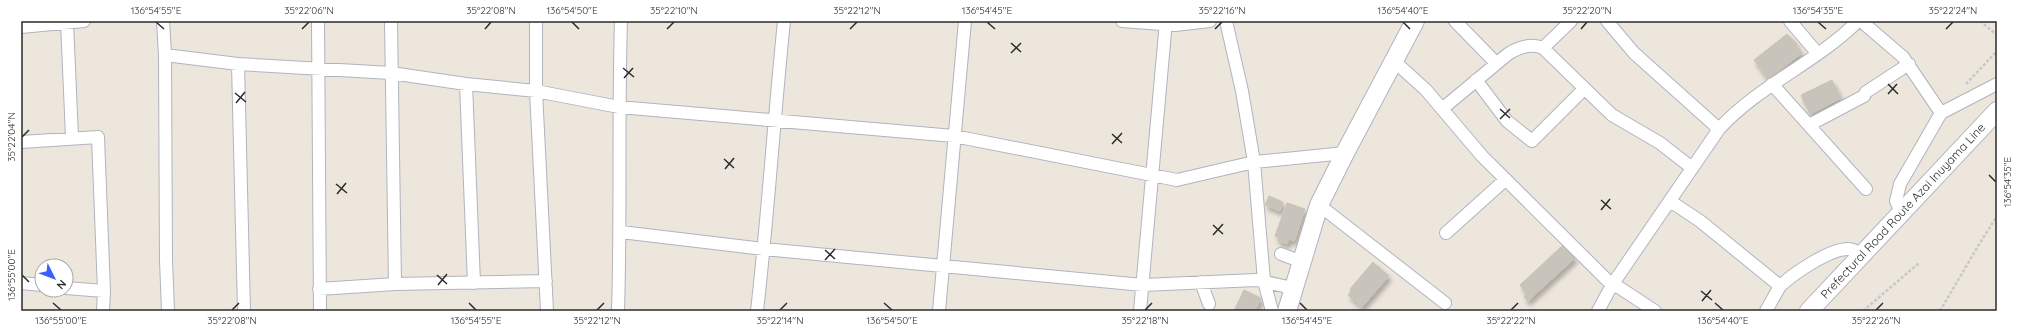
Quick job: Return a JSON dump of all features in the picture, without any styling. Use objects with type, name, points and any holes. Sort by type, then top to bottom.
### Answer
[{"type":"street","points":[[21,27],[84,21]]},
{"type":"street","points":[[163,21],[165,55],[166,260],[168,311]]},
{"type":"street","points":[[318,21],[320,311]]},
{"type":"street","points":[[391,21],[395,284]]},
{"type":"street","points":[[536,21],[536,91],[547,311]]},
{"type":"street","points":[[618,311],[621,232],[619,106],[622,21]]},
{"type":"street","points":[[756,311],[764,249],[774,121],[784,21]]},
{"type":"street","points":[[939,311],[965,21]]},
{"type":"street","points":[[1122,21],[1166,23],[1210,21]]},
{"type":"street","points":[[1226,21],[1242,91],[1254,162],[1264,280],[1275,311]]},
{"type":"street","points":[[1275,311],[1293,288],[1320,205],[1345,153],[1415,21]]},
{"type":"street","points":[[1455,21],[1496,63]]},
{"type":"street","points":[[1607,21],[1634,53],[1719,129]]},
{"type":"street","points":[[1790,21],[1818,54]]},
{"type":"street","points":[[1598,311],[1612,285],[1719,129],[1734,113],[1772,84],[1818,54],[1858,21]]},
{"type":"street","points":[[1861,21],[1886,41],[1909,64],[1941,113]]},
{"type":"street","points":[[67,22],[72,138]]},
{"type":"street","points":[[1140,311],[1166,23]]},
{"type":"street","points":[[1543,48],[1562,23]]},
{"type":"street","points":[[1442,109],[1496,63],[1519,48],[1534,46],[1543,48],[1612,115],[1660,143],[1692,168]]},
{"type":"street","points":[[165,55],[238,64],[392,73],[466,84],[536,91],[619,106],[954,136],[1177,180],[1254,162],[1345,153]]},
{"type":"street","points":[[1394,61],[1426,90],[1482,156],[1505,180],[1612,285],[1620,288],[1655,311]]},
{"type":"street","points":[[238,64],[244,311]]},
{"type":"street","points":[[1809,125],[1864,96],[1866,92],[1909,64]]},
{"type":"street","points":[[1476,80],[1507,121],[1532,141],[1584,89]]},
{"type":"street","points":[[466,84],[474,283]]},
{"type":"street","points":[[1772,84],[1866,189]]},
{"type":"street","points":[[1901,212],[1896,200],[1900,184],[1941,113],[1997,84]]},
{"type":"street","name":"Prefectural Road Route Azai Inuyama Line","points":[[1809,311],[1997,111]]},
{"type":"street","points":[[21,142],[37,142],[98,136],[104,291],[102,311]]},
{"type":"street","points":[[1446,233],[1505,180]]},
{"type":"street","points":[[1670,201],[1700,221],[1780,286]]},
{"type":"street","points":[[1320,205],[1445,303]]},
{"type":"street","points":[[621,232],[764,249],[1143,285],[1264,280],[1293,288]]},
{"type":"street","points":[[1766,311],[1780,286],[1802,269],[1840,251],[1851,249],[1862,254]]},
{"type":"street","points":[[1281,254],[1302,262]]},
{"type":"street","points":[[319,289],[395,284],[546,281]]},
{"type":"street","points":[[1201,282],[1209,304]]},
{"type":"street","points":[[21,284],[34,285]]},
{"type":"street","points":[[74,289],[104,291]]},
{"type":"path","points":[[1980,21],[1997,35]]},
{"type":"path","points":[[1962,88],[1997,51]]},
{"type":"path","points":[[1940,311],[1997,216]]},
{"type":"path","points":[[1863,311],[1919,262]]},
{"type":"building","points":[[1787,34],[1797,44],[1796,45],[1802,53],[1768,79],[1754,60]]},
{"type":"building","points":[[1832,80],[1841,98],[1810,114],[1801,95]]},
{"type":"building","points":[[1269,196],[1283,202],[1280,211],[1265,205]]},
{"type":"building","points":[[1287,203],[1305,209],[1294,241],[1289,239],[1287,244],[1278,241],[1279,238],[1275,236]]},
{"type":"building","points":[[1563,245],[1575,258],[1528,301],[1524,297],[1527,294],[1520,285]]},
{"type":"building","points":[[1373,262],[1389,276],[1362,307],[1348,295],[1351,291],[1350,289]]},
{"type":"building","points":[[1244,290],[1261,298],[1255,311],[1234,311]]}]
